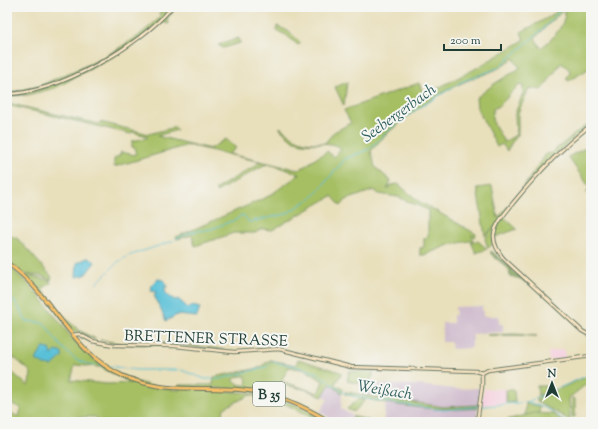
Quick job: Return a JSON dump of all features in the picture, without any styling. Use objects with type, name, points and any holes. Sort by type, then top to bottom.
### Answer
[{"type":"main road","name":"B 35","points":[[7,263],[29,282],[80,344],[106,366],[135,381],[162,388],[242,390],[272,395],[301,406],[330,422]]},
{"type":"street","points":[[7,94],[36,90],[76,74],[145,34],[162,20],[172,7]]},
{"type":"street","points":[[591,125],[553,157],[531,181],[498,223],[494,234],[495,243],[504,259],[586,334],[591,336]]},
{"type":"street","name":"BRETTENER STRASSE","points":[[72,335],[82,336],[97,342],[114,345],[174,346],[234,352],[279,349],[347,367],[475,371],[482,373],[488,370],[591,356]]},
{"type":"street","points":[[80,344],[81,340],[86,338]]},
{"type":"street","points":[[477,422],[482,373]]},
{"type":"shaded area","points":[[482,306],[483,316],[499,316],[499,324],[503,324],[503,332],[472,334],[473,339],[470,348],[452,349],[451,342],[442,342],[442,323],[453,323],[453,315],[456,315],[455,307]]},
{"type":"shaded area","points":[[564,349],[565,358],[549,360],[548,352]]},
{"type":"shaded area","points":[[330,384],[342,393],[341,409],[352,415],[350,422],[336,422],[320,412],[328,399],[323,396]]},
{"type":"shaded area","points":[[376,384],[418,385],[454,389],[479,388],[480,390],[478,405],[444,407],[363,396],[365,387],[370,388]]},
{"type":"shaded area","points":[[484,389],[506,389],[506,403],[481,405]]},
{"type":"shaded area","points":[[386,402],[444,410],[478,408],[476,422],[383,422]]},
{"type":"green space","points":[[168,7],[176,7],[167,19],[169,24],[162,22],[127,49],[55,88],[27,95],[7,96],[28,93],[62,81],[122,48],[108,55],[137,37],[161,17],[159,13]]},
{"type":"green space","points":[[561,7],[591,7],[591,67],[569,81],[566,79],[570,73],[569,69],[561,63],[542,90],[529,88],[518,113],[518,136],[516,135],[507,151],[502,144],[497,147],[477,108],[476,98],[494,84],[520,68],[513,58],[502,67],[464,82],[426,103],[402,120],[371,151],[375,167],[391,181],[387,190],[391,185],[398,184],[417,200],[476,234],[475,237],[471,235],[474,240],[449,245],[424,255],[420,255],[420,248],[424,247],[424,238],[428,237],[428,210],[398,197],[379,194],[374,190],[346,200],[341,206],[332,196],[272,230],[262,229],[255,233],[234,233],[195,246],[192,235],[177,239],[176,237],[269,196],[300,174],[269,164],[264,165],[216,192],[216,189],[261,162],[188,145],[114,167],[114,159],[120,155],[121,152],[135,155],[136,149],[132,147],[132,141],[147,138],[147,136],[132,132],[131,134],[7,105],[7,103],[99,124],[100,122],[149,134],[175,127],[177,130],[157,136],[210,149],[226,139],[236,148],[229,154],[299,170],[327,151],[334,157],[341,148],[336,145],[325,143],[334,132],[351,123],[344,110],[419,83],[424,95],[473,70],[524,40],[521,32],[551,16]],"holes":[[[564,9],[564,20],[554,36],[541,48],[535,38]],[[520,85],[523,86],[523,93],[515,114],[516,135],[504,142],[492,120],[493,109],[501,104]]]},
{"type":"green space","points":[[277,26],[288,31],[301,43],[298,45],[286,35],[277,31]]},
{"type":"green space","points":[[239,38],[240,43],[223,48],[218,45]]},
{"type":"green space","points":[[95,62],[53,83],[39,88],[7,93],[39,86]]},
{"type":"green space","points":[[347,82],[344,106],[335,87]]},
{"type":"green space","points":[[591,121],[591,125],[564,146],[519,193],[547,153],[550,154]]},
{"type":"green space","points":[[280,127],[291,136],[301,141],[311,143],[301,143],[295,141],[280,129]]},
{"type":"green space","points":[[591,145],[591,196],[586,192],[590,188],[568,157]]},
{"type":"green space","points":[[492,186],[498,218],[515,197],[496,230],[493,244],[488,248],[485,239],[494,226],[485,236],[477,188]]},
{"type":"green space","points":[[504,217],[517,229],[495,237],[498,226]]},
{"type":"green space","points":[[9,235],[18,239],[52,277],[51,280],[41,276],[23,274],[7,261],[7,239]]},
{"type":"green space","points":[[478,241],[487,249],[476,253],[471,242]]},
{"type":"green space","points":[[491,251],[512,268],[512,271],[527,281],[526,283],[521,279],[510,276],[509,269],[491,254]]},
{"type":"green space","points":[[7,265],[32,288],[79,346],[104,366],[132,380],[147,385],[180,390],[178,388],[179,385],[213,385],[214,377],[259,368],[270,360],[296,365],[298,359],[342,373],[335,384],[343,389],[342,393],[330,384],[322,397],[308,390],[275,383],[274,387],[260,386],[257,390],[213,388],[214,391],[245,392],[273,398],[300,407],[327,422],[323,422],[287,405],[250,395],[224,408],[222,422],[98,422],[96,417],[78,417],[78,422],[7,422],[7,411],[19,417],[21,408],[7,402],[7,368],[28,386],[31,375],[30,371],[7,352]],"holes":[[[43,348],[50,349],[52,355],[56,351],[62,353],[36,360]],[[75,365],[100,367],[131,383],[107,384],[71,380]],[[289,367],[306,370],[323,381],[318,393],[281,381]],[[240,376],[246,376],[247,385],[241,385],[232,380]]]},
{"type":"green space","points":[[28,275],[50,281],[51,283],[42,289],[72,324],[87,335],[96,339],[92,339],[79,332],[71,331],[51,304],[26,277]]},
{"type":"green space","points":[[515,334],[537,336],[487,335]]},
{"type":"green space","points":[[100,340],[124,344],[173,343],[224,350],[178,345],[115,344]]},
{"type":"green space","points":[[349,371],[374,372],[369,384],[365,385],[347,381]]},
{"type":"green space","points":[[590,375],[591,382],[569,398],[570,420],[537,402],[537,398]]},
{"type":"green space","points":[[537,386],[546,386],[547,391],[538,396]]},
{"type":"green space","points":[[506,390],[514,390],[515,402],[506,403]]},
{"type":"green space","points":[[345,392],[444,407],[478,405],[478,408],[444,409],[411,407],[361,398],[345,394]]},
{"type":"green space","points":[[572,398],[575,399],[575,417],[572,417]]},
{"type":"green space","points":[[358,399],[365,400],[354,412],[347,409]]},
{"type":"green space","points":[[526,403],[540,406],[539,413],[525,415]]},
{"type":"green space","points":[[534,413],[554,414],[563,422],[506,422],[506,420]]},
{"type":"green space","points":[[353,416],[374,422],[351,422]]},
{"type":"water","points":[[87,258],[92,259],[95,262],[85,275],[76,277],[77,263]]},
{"type":"water","points":[[158,279],[164,280],[167,287],[164,288],[166,290],[165,294],[175,300],[178,299],[188,308],[192,306],[200,308],[197,317],[177,315],[166,321],[154,295],[156,292],[151,291],[152,285]]},
{"type":"water","points":[[43,348],[50,349],[52,355],[56,351],[62,353],[62,357],[52,366],[44,365],[36,360]]},
{"type":"waterway","name":"Seebergerbach","points":[[176,239],[192,232],[211,229],[237,219],[241,215],[244,216],[249,222],[286,214],[314,196],[345,159],[369,149],[394,126],[416,110],[461,82],[498,68],[546,26],[563,7]]},
{"type":"waterway","name":"Seebergerbach","points":[[96,284],[118,262],[128,256],[173,241]]},
{"type":"waterway","name":"Weißach","points":[[7,293],[18,306],[26,321],[44,323],[59,344],[71,356],[78,360],[95,365]]},
{"type":"waterway","name":"Weißach","points":[[181,370],[205,379],[220,379],[266,367],[271,362],[292,365],[317,373],[346,394],[372,400],[443,410],[527,402],[591,374]]},
{"type":"waterway","name":"Weißach","points":[[99,365],[103,366]]},
{"type":"waterway","name":"Weißach","points":[[109,366],[136,370],[177,370]]},
{"type":"waterway","points":[[527,402],[541,406],[554,413]]},
{"type":"waterway","points":[[557,415],[566,422]]}]
